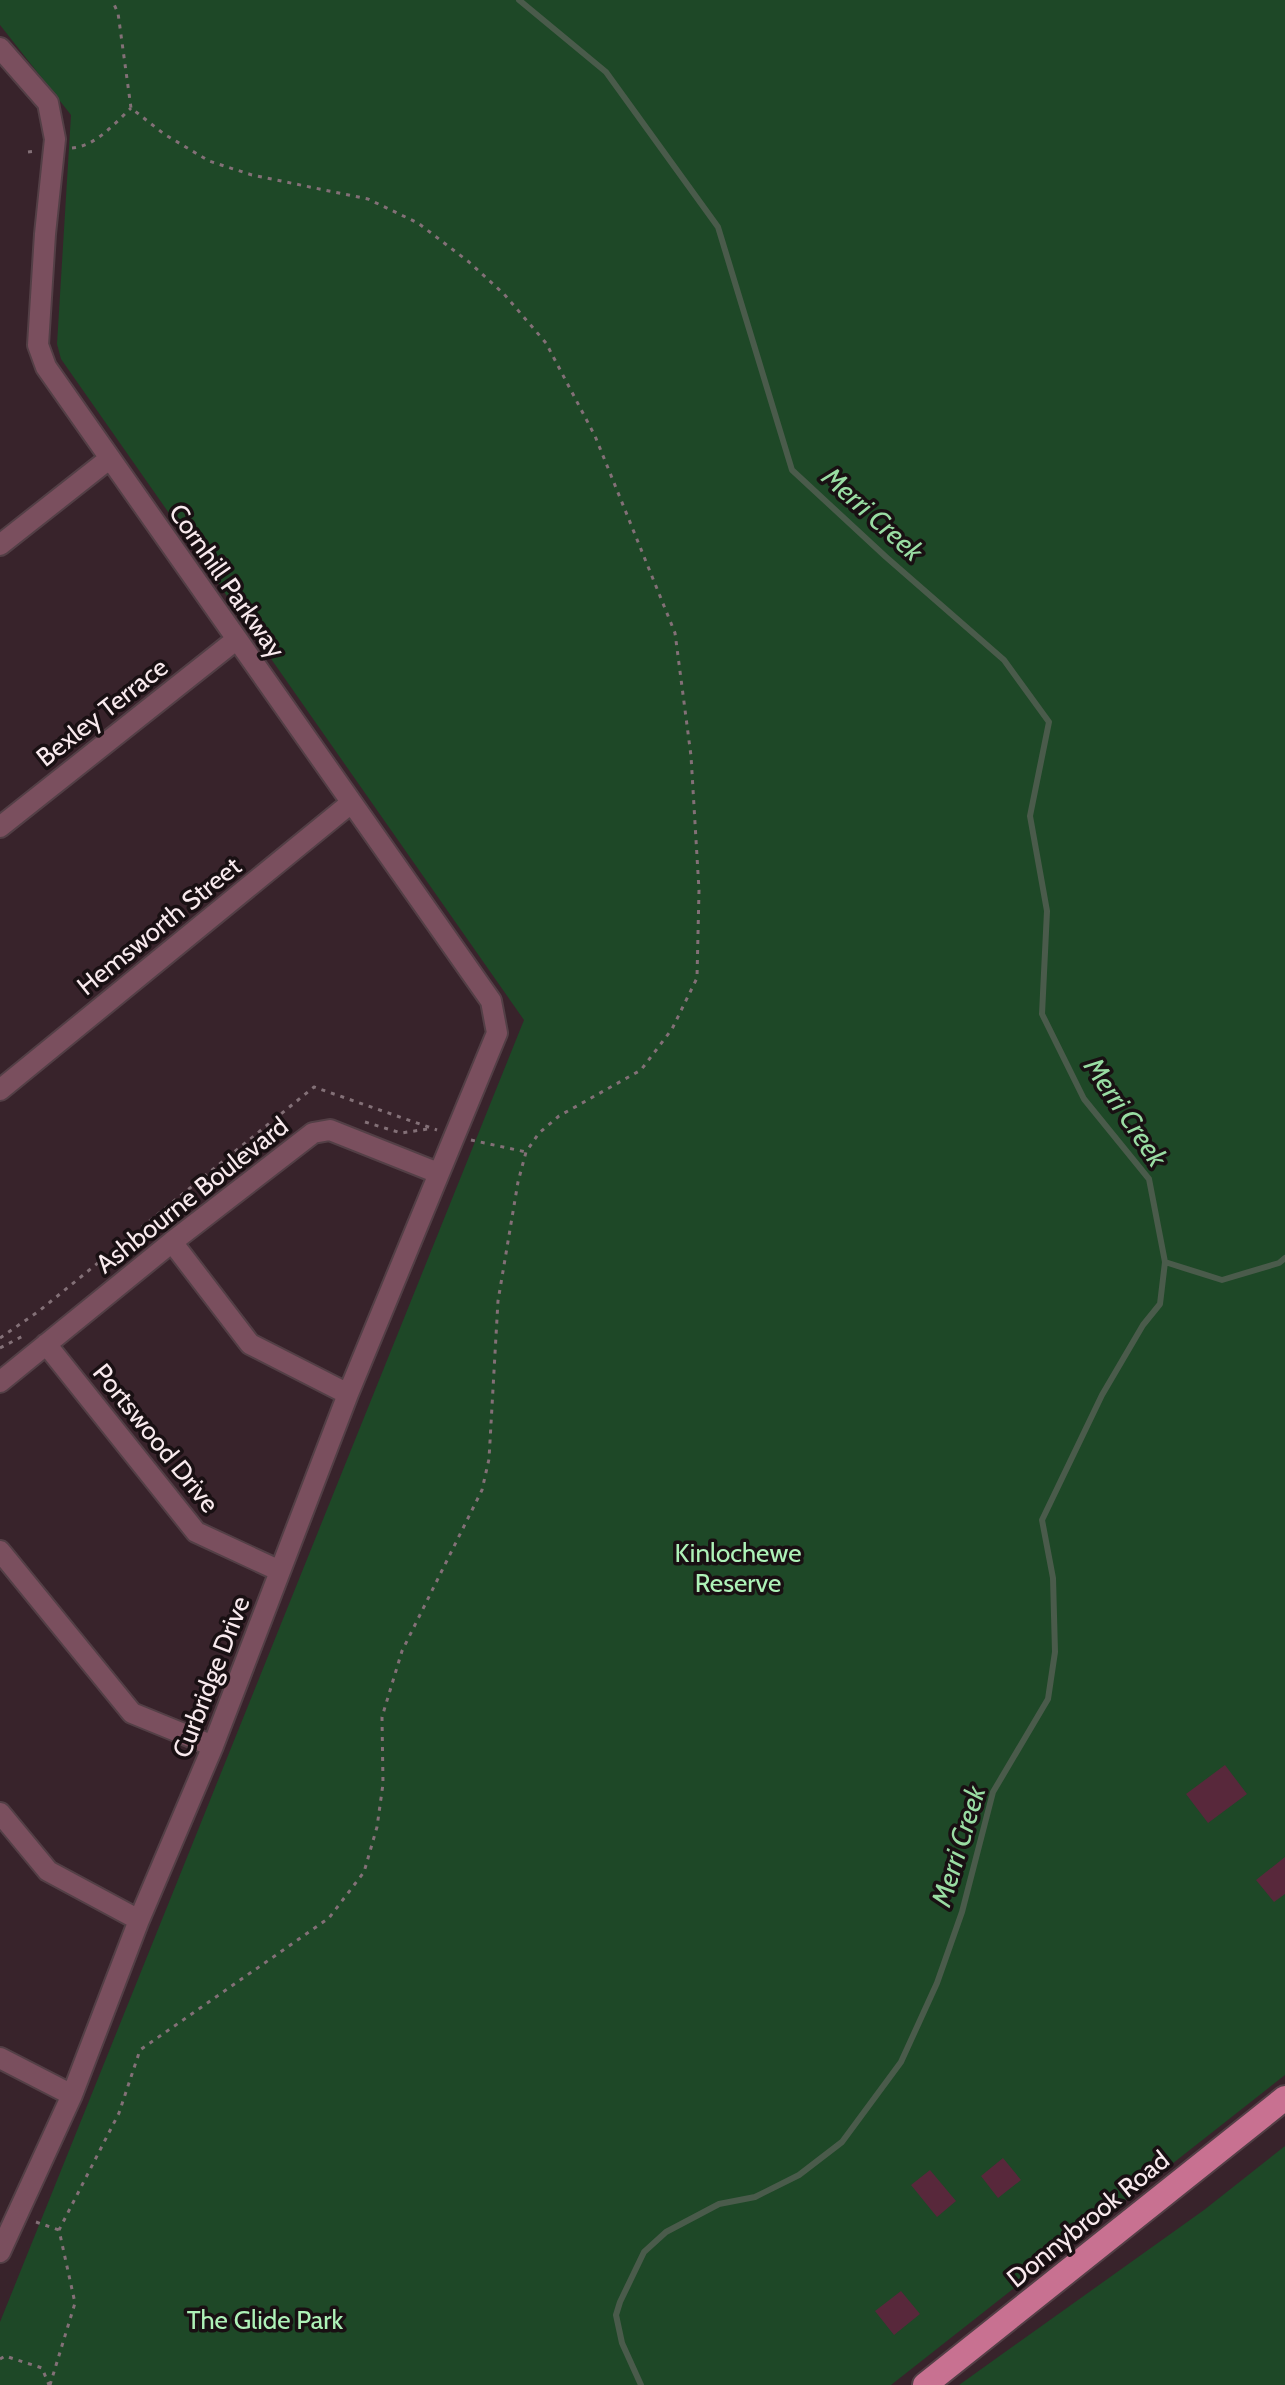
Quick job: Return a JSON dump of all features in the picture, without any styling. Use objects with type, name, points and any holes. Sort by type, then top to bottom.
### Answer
[{"type":"main road","name":"Donnybrook Road","points":[[925,2385],[1285,2098]]},
{"type":"street","name":"Cornhill Parkway","points":[[0,48],[48,103],[55,139],[45,234],[38,345],[41,357],[52,379],[491,1001],[497,1033],[458,1126]]},
{"type":"street","points":[[0,545],[109,459]]},
{"type":"street","name":"Bexley Terrace","points":[[0,827],[237,639]]},
{"type":"street","name":"Hemsworth Street","points":[[0,1090],[351,803]]},
{"type":"street","name":"Curbridge Drive","points":[[0,2252],[72,2095],[139,1920],[213,1746],[348,1394],[458,1126]]},
{"type":"street","name":"Ashbourne Boulevard","points":[[2,1376],[313,1133],[330,1130],[438,1173]]},
{"type":"street","points":[[172,1242],[250,1344],[348,1394]]},
{"type":"street","name":"Portswood Drive","points":[[46,1344],[196,1532],[280,1571]]},
{"type":"street","points":[[0,1551],[132,1713],[213,1746]]},
{"type":"street","points":[[0,1813],[48,1871],[139,1920]]},
{"type":"street","points":[[0,2058],[72,2095]]},
{"type":"path","points":[[49,2385],[75,2303],[59,2230],[119,2113],[140,2050],[329,1918],[364,1872],[377,1827],[383,1784],[382,1717],[402,1651],[482,1490],[489,1459],[498,1301],[526,1152],[539,1133],[559,1116],[641,1070],[672,1029],[697,978],[699,890],[691,756],[675,633],[595,436],[546,343],[504,294],[418,223],[368,199],[252,175],[209,161],[164,134],[131,108],[118,13],[112,0]]},
{"type":"path","points":[[28,152],[81,147],[101,136],[131,108]]},
{"type":"path","points":[[458,1126],[480,1144],[526,1152]]},
{"type":"path","points":[[17,2215],[59,2230]]},
{"type":"path","points":[[0,2359],[5,2356],[42,2368],[49,2385]]},
{"type":"green space","name":"Kinlochewe Reserve","points":[[0,0],[1285,0],[1285,2075],[891,2385],[0,2385],[0,2322],[524,1020],[61,359],[57,344],[71,115],[0,25]]},
{"type":"green space","points":[[1285,2146],[1285,2385],[959,2385],[1204,2210]]},
{"type":"building","points":[[1225,1765],[1247,1794],[1208,1823],[1186,1794]]},
{"type":"building","points":[[1285,1857],[1285,1894],[1274,1902],[1256,1880]]},
{"type":"building","points":[[1003,2158],[1021,2180],[998,2198],[981,2176]]},
{"type":"building","points":[[930,2170],[956,2201],[937,2217],[911,2185]]},
{"type":"building","points":[[901,2291],[920,2314],[894,2335],[875,2311]]},
{"type":"waterway","name":"Merri Creek","points":[[519,0],[606,72],[718,227],[792,470],[1004,660],[1049,722],[1030,816],[1047,911],[1042,1014],[1084,1099],[1149,1179],[1165,1262],[1160,1304],[1143,1325],[1102,1395],[1042,1520],[1053,1578],[1055,1652],[1048,1699],[993,1792],[962,1912],[937,1983],[901,2062],[842,2142],[799,2175],[755,2197],[719,2204],[666,2232],[644,2252],[616,2315],[622,2343],[641,2385]]},
{"type":"waterway","points":[[1165,1262],[1222,1280],[1279,1263],[1285,1258]]},
{"type":"park label","name":"The Glide Park","points":[[265,2320]]}]
